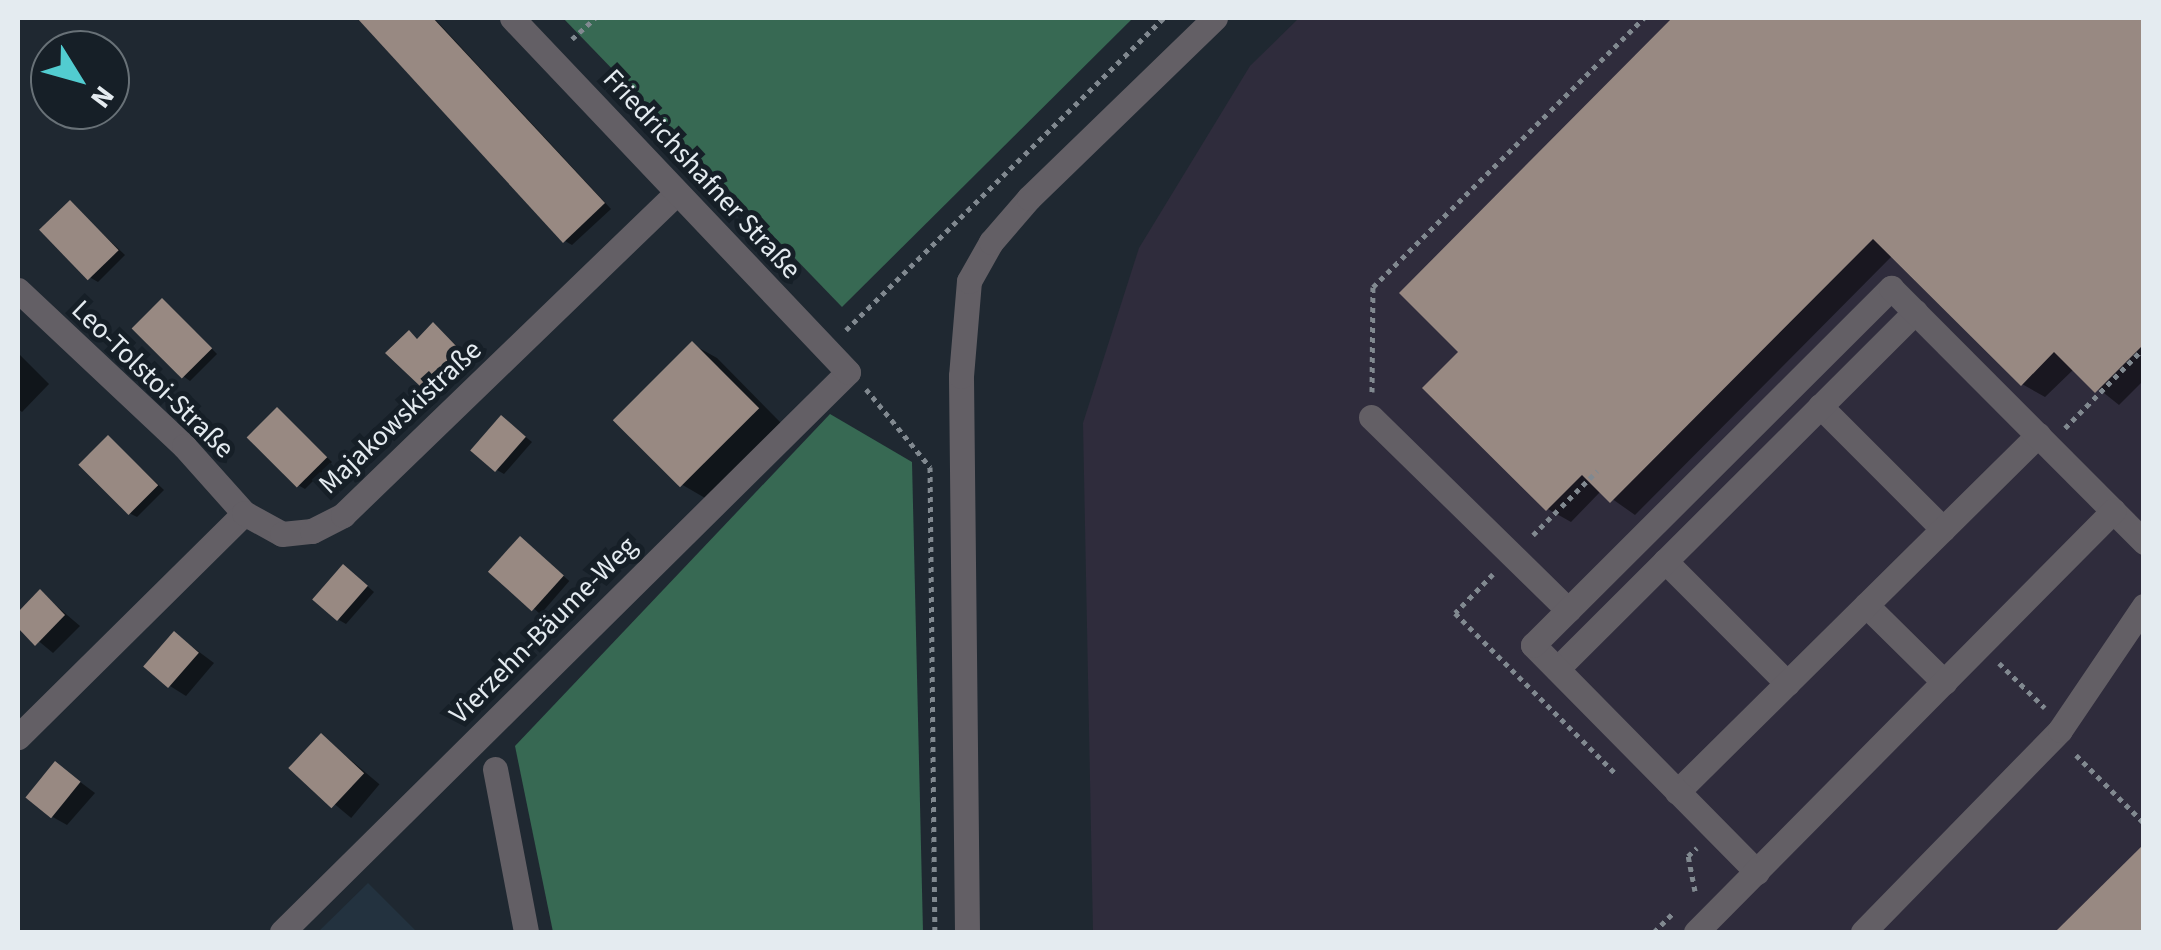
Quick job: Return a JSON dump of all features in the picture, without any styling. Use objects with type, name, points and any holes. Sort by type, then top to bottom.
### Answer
[{"type":"street","name":"Friedrichshafner Straße","points":[[512,18],[848,372]]},
{"type":"street","points":[[967,932],[961,376],[969,281],[991,242],[1028,198],[1215,18]]},
{"type":"street","name":"Majakowskistraße","points":[[244,512],[282,534],[312,531],[343,515],[677,193]]},
{"type":"street","points":[[1756,872],[1533,645],[1892,288],[2144,542]]},
{"type":"street","name":"Leo-Tolstoi-Straße","points":[[18,290],[184,446],[244,512]]},
{"type":"street","points":[[1557,669],[1915,312]]},
{"type":"street","name":"Vierzehn-Bäume-Weg","points":[[282,932],[848,372]]},
{"type":"street","points":[[1820,406],[1943,529]]},
{"type":"street","points":[[1371,417],[1568,610]]},
{"type":"street","points":[[1677,792],[2038,435]]},
{"type":"street","points":[[18,736],[244,512]]},
{"type":"street","points":[[1696,932],[2113,512]]},
{"type":"street","points":[[1665,562],[1787,683]]},
{"type":"street","points":[[1866,605],[1944,682]]},
{"type":"street","points":[[1863,932],[2060,730],[2144,606]]},
{"type":"street","points":[[495,770],[526,932]]},
{"type":"path","points":[[826,350],[1164,18]]},
{"type":"path","points":[[1371,417],[1373,287],[1644,18]]},
{"type":"path","points":[[848,372],[930,467],[934,932]]},
{"type":"shaded area","points":[[1299,18],[2143,18],[2143,932],[1093,932],[1083,423],[1139,248],[1250,66]]},
{"type":"shaded area","points":[[368,883],[417,932],[318,932]]},
{"type":"green space","points":[[563,18],[1133,18],[842,307]]},
{"type":"green space","points":[[830,414],[912,462],[923,932],[553,932],[515,746]]},
{"type":"building","points":[[357,18],[433,18],[605,203],[563,243]]},
{"type":"building","points":[[1672,18],[2144,18],[2144,344],[2095,393],[2054,352],[2021,386],[1873,239],[1610,503],[1582,475],[1546,511],[1422,388],[1458,352],[1399,293]]},
{"type":"building","points":[[70,200],[119,250],[88,280],[39,230]]},
{"type":"building","points":[[162,298],[212,348],[182,379],[132,328]]},
{"type":"building","points":[[433,322],[459,349],[421,387],[385,353],[409,330],[417,339]]},
{"type":"building","points":[[692,341],[759,408],[680,487],[613,420]]},
{"type":"building","points":[[277,407],[327,457],[297,488],[247,437]]},
{"type":"building","points":[[501,415],[526,437],[495,472],[470,450]]},
{"type":"building","points":[[108,435],[158,485],[129,515],[78,465]]},
{"type":"building","points":[[520,536],[564,575],[532,611],[488,572]]},
{"type":"building","points":[[343,564],[368,586],[337,621],[312,599]]},
{"type":"building","points":[[40,589],[65,615],[35,646],[18,628],[18,612]]},
{"type":"building","points":[[174,631],[199,653],[168,688],[143,666]]},
{"type":"building","points":[[321,733],[364,773],[331,808],[288,768]]},
{"type":"building","points":[[55,761],[81,782],[51,818],[25,798]]},
{"type":"building","points":[[2144,844],[2144,932],[2055,932]]}]
